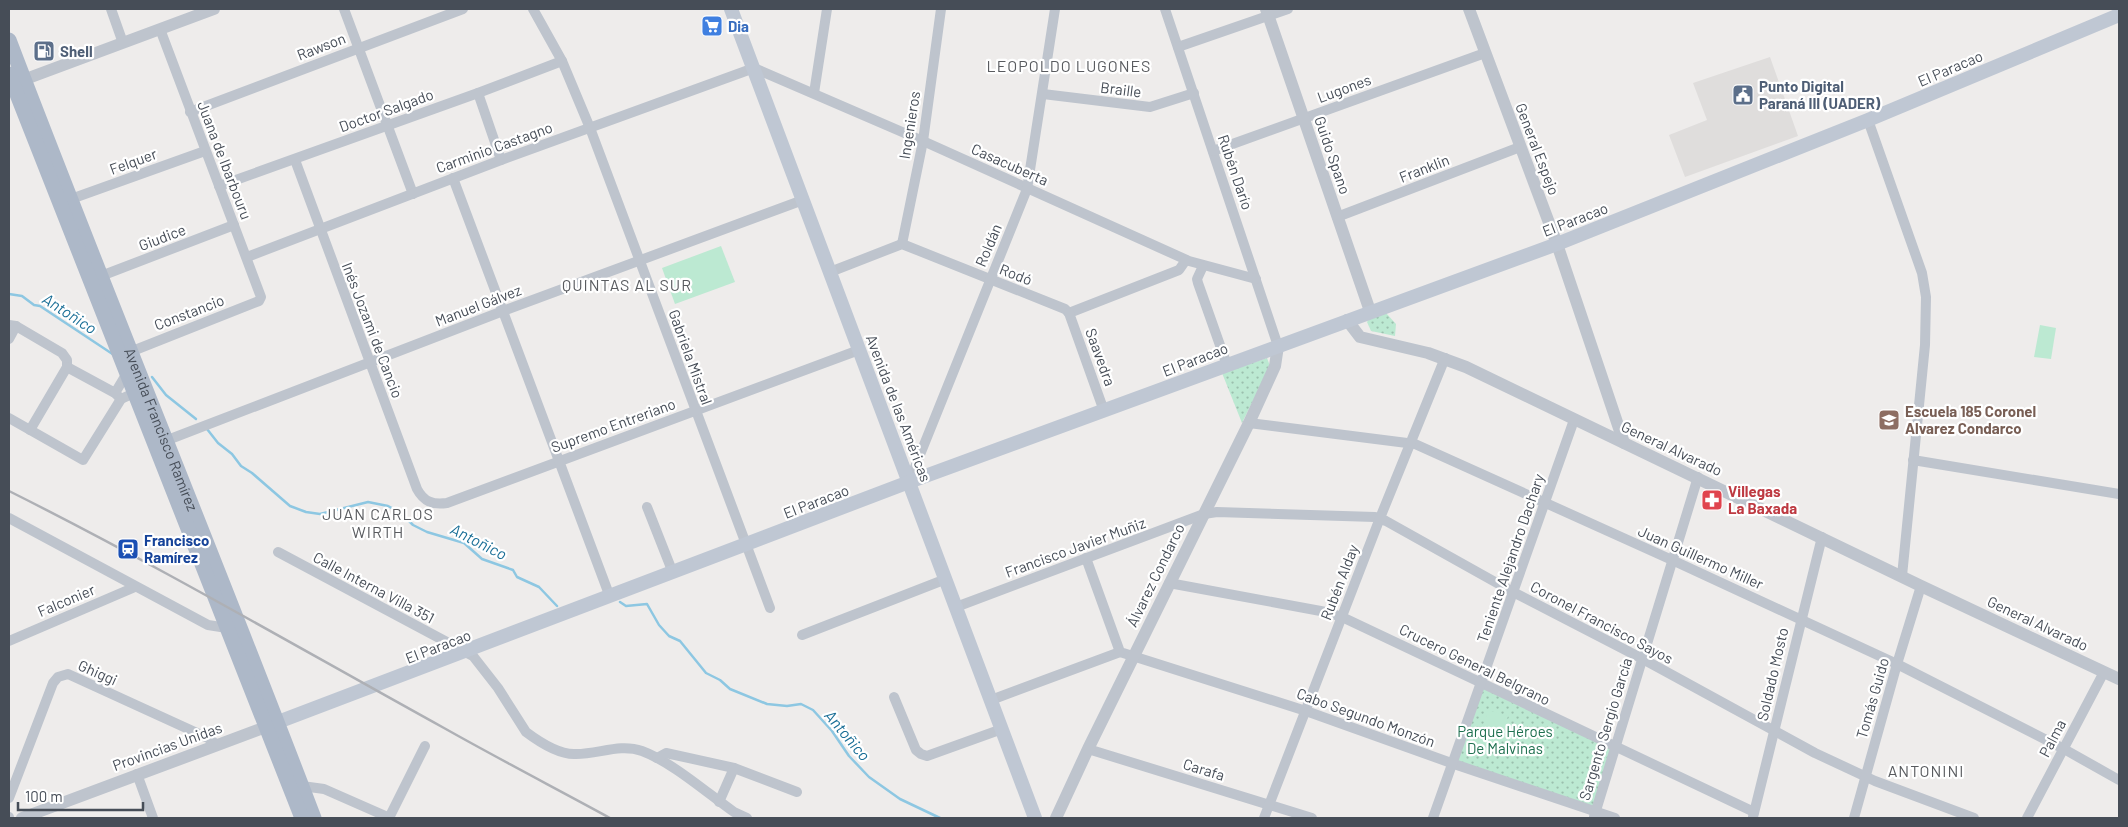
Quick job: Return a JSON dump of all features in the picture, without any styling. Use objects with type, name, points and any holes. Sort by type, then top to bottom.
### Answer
[{"type":"main road","name":"Avenida de las Américas","points":[[731,9],[1035,818]]},
{"type":"main road","name":"El Paracao","points":[[273,724],[909,482],[1557,244],[1868,120],[2119,15]]},
{"type":"main road","name":"Avenida Francisco Ramírez","points":[[9,40],[13,81],[126,373],[123,395],[227,628],[302,786],[314,818]]},
{"type":"main road","name":"Avenida Francisco Ramírez","points":[[13,81],[71,199],[273,724],[302,818]]},
{"type":"street","points":[[111,9],[123,43]]},
{"type":"street","points":[[13,81],[123,43],[199,11],[214,9]]},
{"type":"street","points":[[344,9],[412,194]]},
{"type":"street","name":"Rawson","points":[[190,112],[358,47],[463,9]]},
{"type":"street","name":"Gabriela Mistral","points":[[535,9],[562,61],[590,128],[770,608]]},
{"type":"street","points":[[814,93],[827,9]]},
{"type":"street","name":"Ingenieros","points":[[902,244],[923,141],[941,9]]},
{"type":"street","name":"Roldán","points":[[909,482],[1027,189],[1055,9]]},
{"type":"street","name":"Rubén Darío","points":[[1165,9],[1278,346]]},
{"type":"street","points":[[1178,47],[1267,12],[1288,9]]},
{"type":"street","name":"General Espejo","points":[[1469,9],[1557,244],[1624,443]]},
{"type":"street","name":"Guido Spano","points":[[1267,12],[1370,312]]},
{"type":"street","name":"Juana de Ibarbouru","points":[[160,29],[190,112],[247,257],[260,297],[259,301]]},
{"type":"street","name":"Lugones","points":[[1213,151],[1484,53]]},
{"type":"street","name":"Doctor Salgado","points":[[219,186],[295,160],[562,61]]},
{"type":"street","name":"Casacuberta","points":[[754,68],[923,141],[1186,260],[1256,279]]},
{"type":"street","name":"Carminio Castagno","points":[[247,257],[452,178],[742,70],[754,68]]},
{"type":"street","points":[[478,93],[501,160]]},
{"type":"street","name":"Braille","points":[[1043,94],[1150,107],[1194,93]]},
{"type":"street","points":[[1868,120],[1922,273],[1926,305],[1925,344],[1902,576]]},
{"type":"street","name":"Franklin","points":[[1337,217],[1520,147]]},
{"type":"street","name":"Felquer","points":[[71,199],[205,151]]},
{"type":"street","name":"Inés Jozami de Cancio","points":[[295,160],[417,489],[420,496],[432,503]]},
{"type":"street","points":[[452,178],[610,597]]},
{"type":"street","name":"Manuel Gálvez","points":[[165,441],[502,311],[640,262],[803,200]]},
{"type":"street","name":"Giudice","points":[[101,276],[234,225]]},
{"type":"street","points":[[830,272],[902,244]]},
{"type":"street","name":"Rodó","points":[[902,244],[1065,309],[1068,312]]},
{"type":"street","points":[[1068,312],[1179,270],[1186,260]]},
{"type":"street","points":[[1203,266],[1198,283],[1227,364]]},
{"type":"street","name":"Constancio","points":[[130,352],[259,301]]},
{"type":"street","name":"Saavedra","points":[[1068,312],[1104,411]]},
{"type":"street","name":"General Alvarado","points":[[1348,320],[1360,337],[1445,358],[2119,679]]},
{"type":"street","points":[[9,339],[12,326],[62,353],[67,360],[67,367],[30,430]]},
{"type":"street","name":"Álvarez Condarco","points":[[1056,818],[1169,583],[1249,424],[1275,366],[1278,346]]},
{"type":"street","name":"Supremo Entreriano","points":[[432,503],[447,503],[859,350]]},
{"type":"street","name":"Rubén Alday","points":[[1264,818],[1380,518],[1445,358]]},
{"type":"street","points":[[9,418],[83,460],[123,395],[67,367]]},
{"type":"street","name":"Teniente Alejandro Dachary","points":[[1433,818],[1454,764],[1574,420]]},
{"type":"street","name":"Juan Guillermo Miller","points":[[1249,424],[1410,443],[1672,560],[1897,664],[2064,749],[2119,780]]},
{"type":"street","points":[[1913,460],[2119,494]]},
{"type":"street","name":"Sargento Sergio García","points":[[1595,815],[1641,658],[1698,477]]},
{"type":"street","points":[[647,507],[673,573]]},
{"type":"street","name":"Coronel Francisco Sayos","points":[[1204,514],[1217,512],[1380,518],[1513,592],[1641,658],[1774,731],[1866,777],[1974,818]]},
{"type":"street","name":"Francisco Javier Muñiz","points":[[956,607],[1204,514]]},
{"type":"street","points":[[9,518],[208,625],[227,628]]},
{"type":"street","name":"Soldado Mosto","points":[[1753,815],[1800,619],[1822,537]]},
{"type":"street","name":"Calle Interna Villa 351","points":[[278,552],[473,656],[498,688],[526,732],[531,736],[564,753],[586,753],[621,747],[640,750],[657,758],[719,802],[746,818]]},
{"type":"street","points":[[991,700],[1120,652],[1086,558]]},
{"type":"street","points":[[802,635],[946,579]]},
{"type":"street","name":"Crucero General Belgrano","points":[[1169,583],[1326,612],[1342,617],[1753,815]]},
{"type":"street","name":"Tomás Guido","points":[[1854,818],[1921,586]]},
{"type":"street","name":"Falconier","points":[[10,638],[135,587]]},
{"type":"street","name":"Cabo Segundo Monzón","points":[[1120,652],[1306,711],[1595,815],[1615,818]]},
{"type":"street","name":"Palma","points":[[2027,818],[2104,672]]},
{"type":"street","name":"Ghiggi","points":[[9,798],[53,683],[63,675],[68,674],[199,734],[217,745]]},
{"type":"street","points":[[894,697],[916,750],[927,756],[1002,729]]},
{"type":"street","name":"Provincias Unidas","points":[[22,818],[273,724]]},
{"type":"street","points":[[302,786],[324,789],[390,818],[425,746]]},
{"type":"street","name":"Carafa","points":[[1088,749],[1312,818]]},
{"type":"street","points":[[657,758],[666,754],[734,768],[797,792]]},
{"type":"street","points":[[719,802],[734,768]]},
{"type":"street","points":[[137,774],[153,818]]},
{"type":"shaded area","points":[[1770,57],[1798,136],[1685,177],[1669,135],[1707,120],[1693,83]]},
{"type":"green space","points":[[721,246],[735,282],[675,304],[662,268]]},
{"type":"green space","points":[[1386,313],[1396,324],[1395,336],[1371,331],[1367,322],[1370,318]]},
{"type":"green space","points":[[2040,325],[2056,328],[2051,359],[2034,357]]},
{"type":"green space","points":[[1267,358],[1270,366],[1242,423],[1222,373]]},
{"type":"green space","name":"Parque Héroes De Malvinas","points":[[1482,684],[1615,747],[1596,812],[1454,764]]},
{"type":"green space","points":[[1488,710],[1508,716],[1497,750],[1477,744]]},
{"type":"waterway","name":"Antoñico","points":[[9,294],[22,296],[34,305],[40,306],[114,355]]},
{"type":"waterway","name":"Antoñico","points":[[152,377],[166,395],[196,419]]},
{"type":"waterway","name":"Antoñico","points":[[207,429],[241,466],[252,473],[290,506],[306,512],[320,514],[368,502],[388,506],[401,513],[413,525],[427,532],[464,543],[482,559],[513,570],[517,577],[539,587],[557,606]]},
{"type":"waterway","name":"Antoñico","points":[[620,602],[626,606],[647,604],[659,625],[669,636],[680,641],[706,673],[720,680],[730,689],[767,704],[787,706],[801,704],[813,710],[832,731],[849,756],[869,777],[900,799],[940,818]]},
{"type":"railway","points":[[9,491],[173,577],[465,740],[610,818]]},
{"type":"place","name":"Dia","points":[[712,26]]},
{"type":"place","name":"Shell","points":[[44,51]]},
{"type":"place","name":"Punto Digital Paraná III (UADER)","points":[[1743,95]]},
{"type":"place","name":"Escuela 185 Coronel Alvarez Condarco","points":[[1889,420]]},
{"type":"place","name":"Villegas La Baxada","points":[[1712,500]]},
{"type":"place","name":"Francisco Ramírez","points":[[128,549]]},
{"type":"district","name":"LEOPOLDO LUGONES","points":[[1069,65]]},
{"type":"district","name":"QUINTAS AL SUR","points":[[627,284]]},
{"type":"district","name":"JUAN CARLOS WIRTH","points":[[378,522]]},
{"type":"district","name":"ANTONINI","points":[[1926,770]]}]
